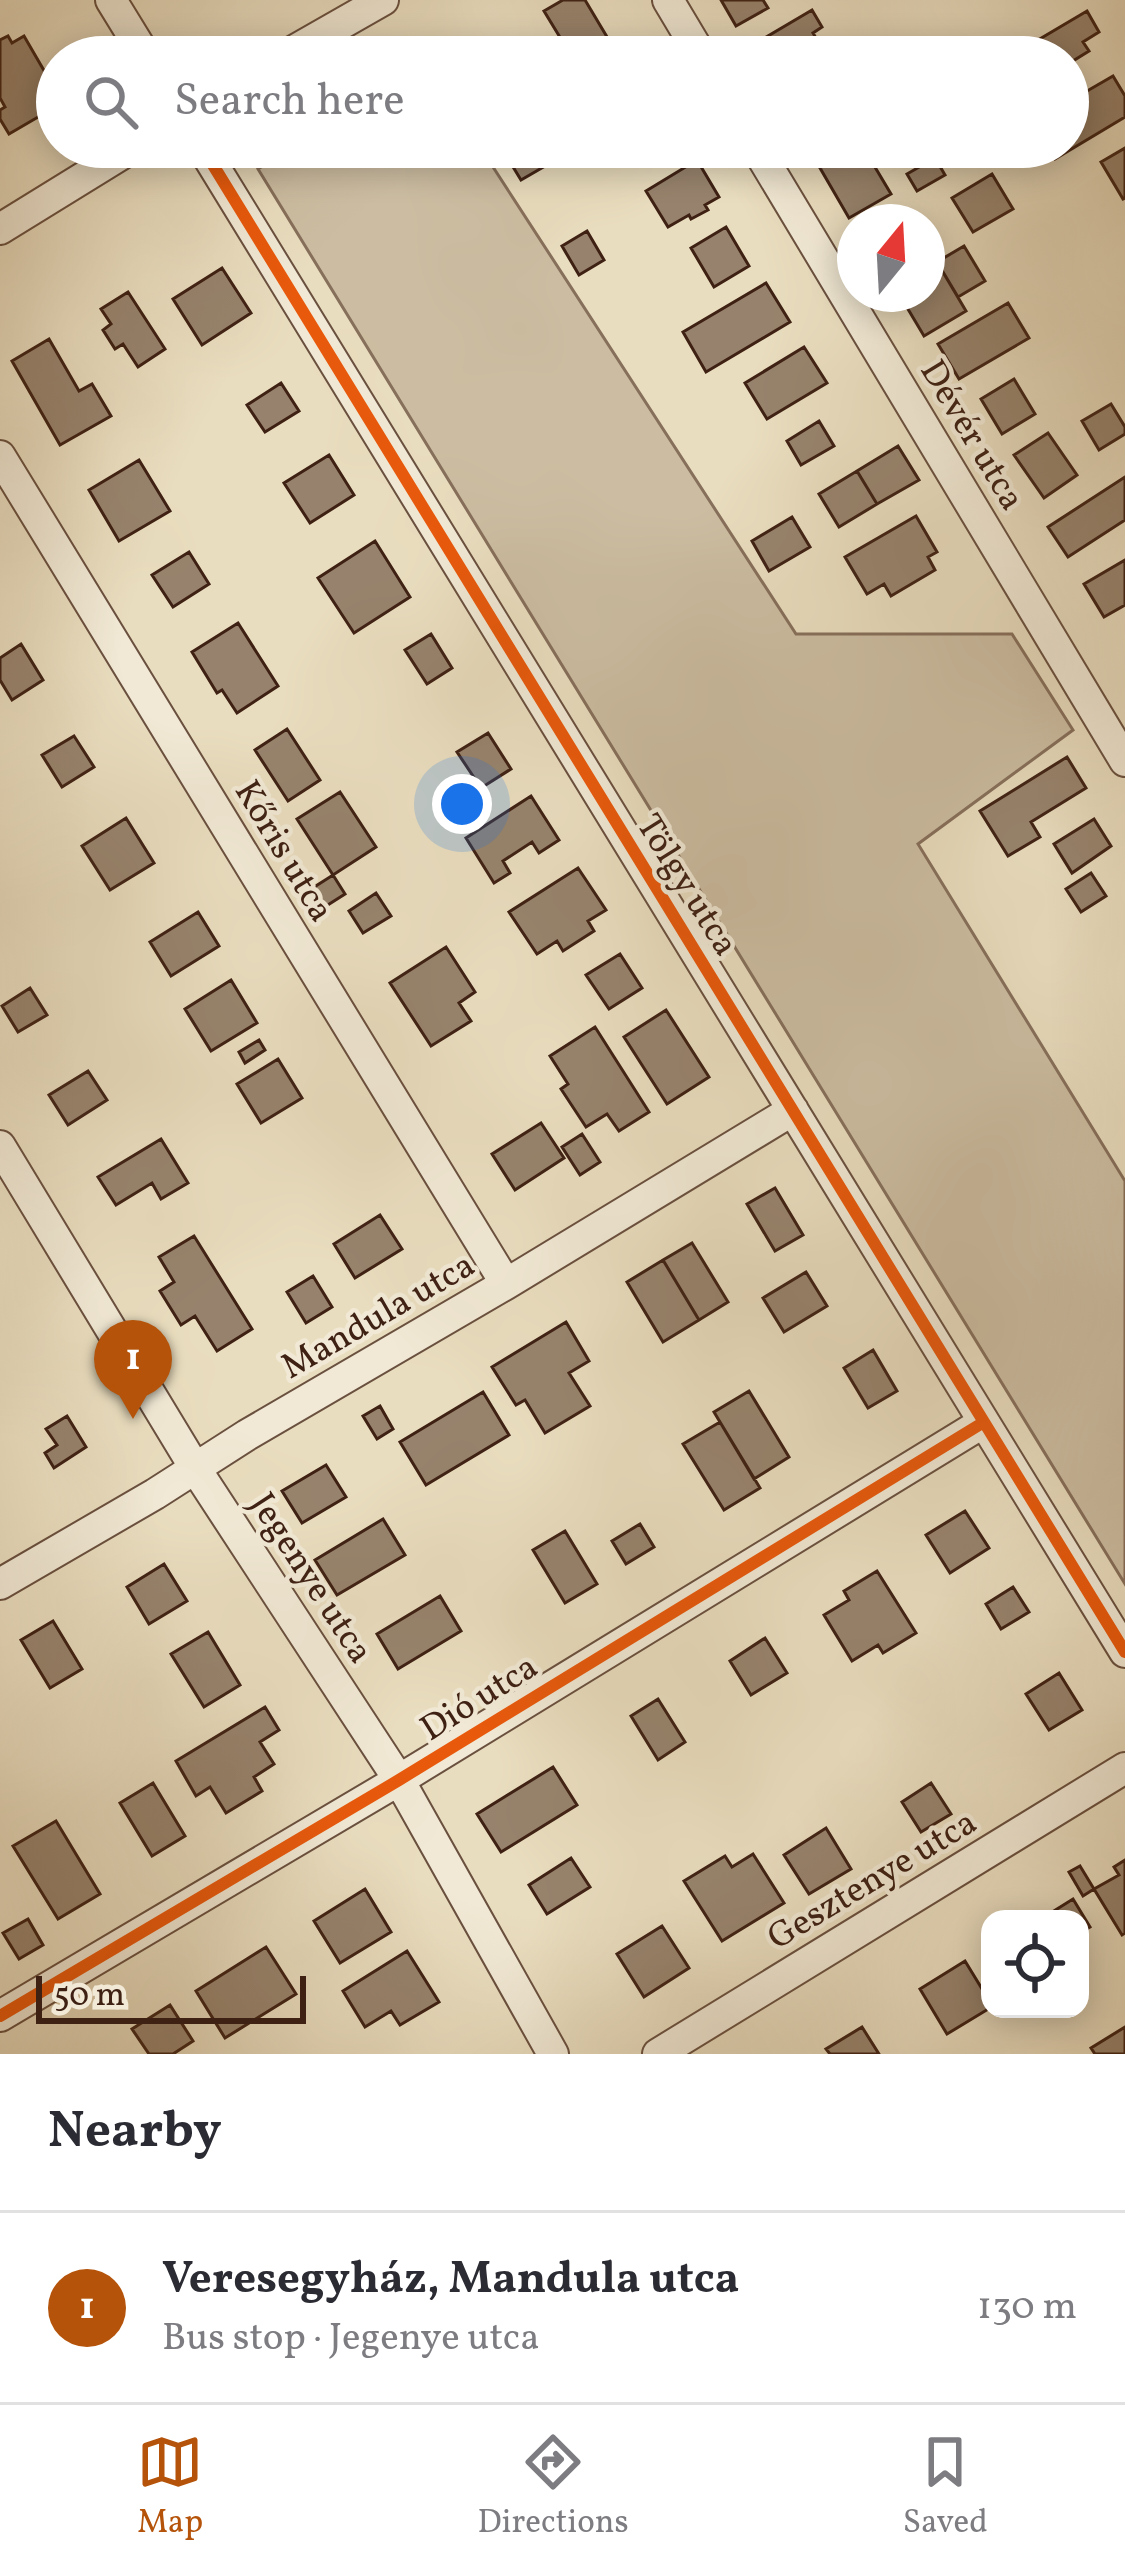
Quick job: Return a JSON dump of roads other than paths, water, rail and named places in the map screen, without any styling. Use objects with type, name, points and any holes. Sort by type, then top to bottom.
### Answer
[{"type":"street","points":[[111,0],[133,36]]},
{"type":"street","points":[[320,36],[383,0]]},
{"type":"street","points":[[668,0],[690,36]]},
{"type":"street","points":[[0,229],[99,168]]},
{"type":"street","name":"Tölgy utca","points":[[215,168],[1125,1652]]},
{"type":"street","name":"Dévér utca","points":[[770,168],[1125,761]]},
{"type":"street","name":"Kőris utca","points":[[0,456],[506,1284]]},
{"type":"street","name":"Mandula utca","points":[[0,1584],[793,1110]]},
{"type":"street","name":"Jegenye utca","points":[[0,1146],[195,1468],[398,1780],[553,2054]]},
{"type":"street","name":"Dió utca","points":[[0,2016],[398,1780],[984,1422]]},
{"type":"street","name":"Gesztenye utca","points":[[658,2054],[1125,1768]]},
{"type":"place","name":"Veresegyház, Mandula utca","points":[[133,1419]]}]
